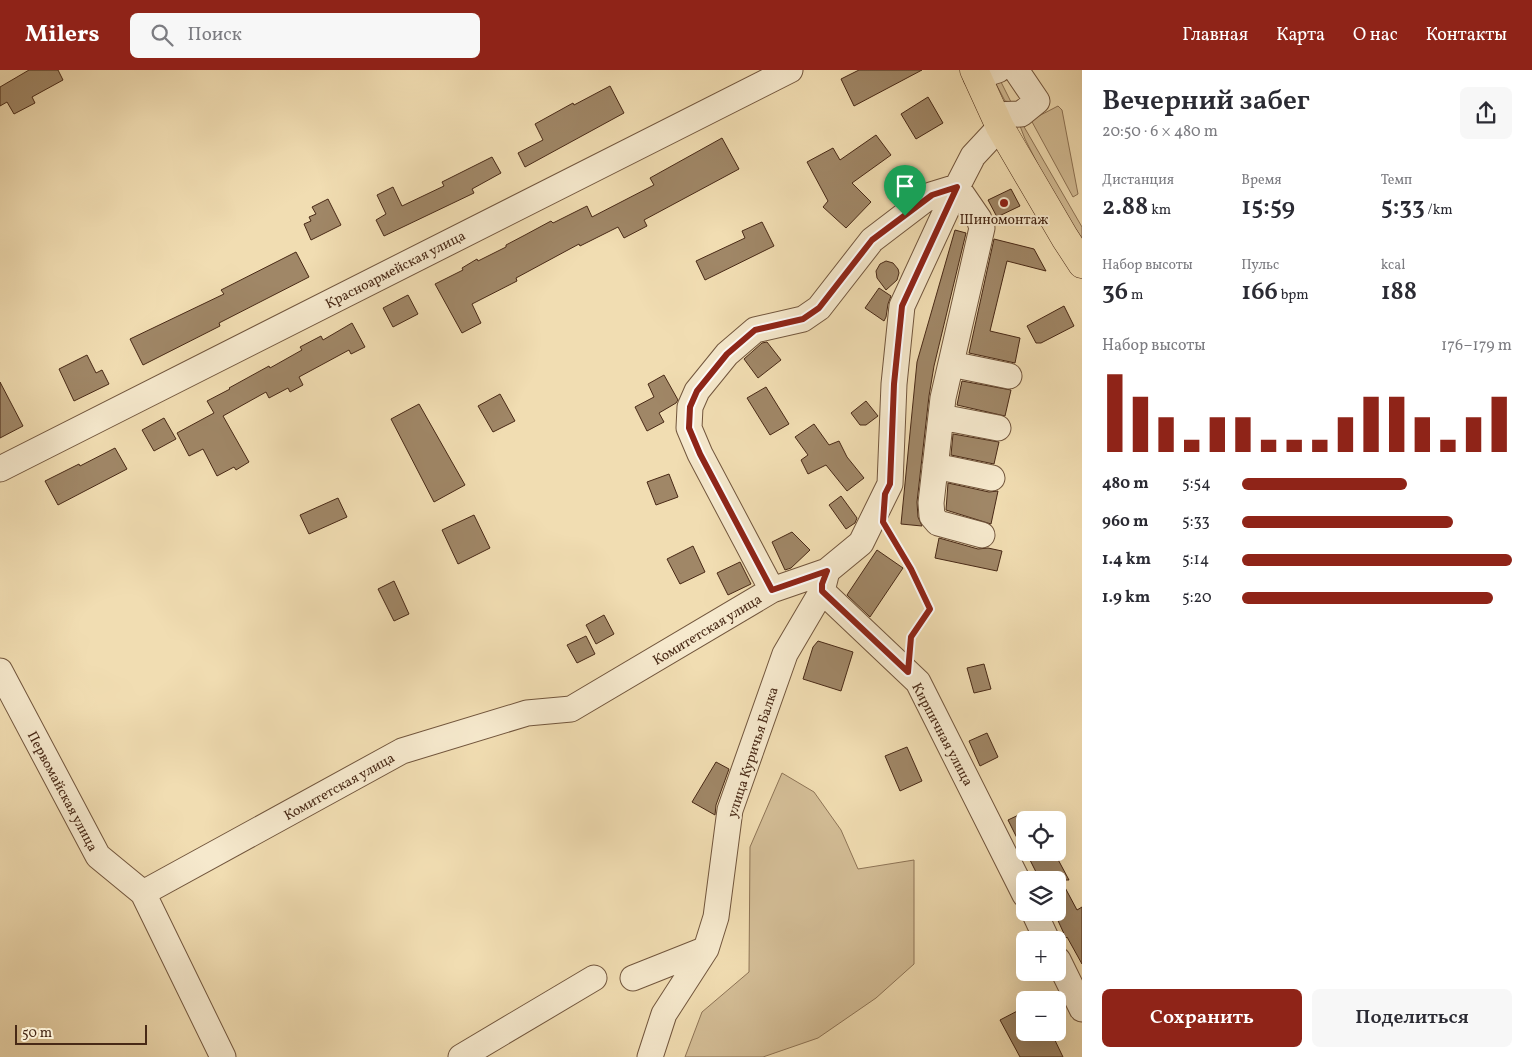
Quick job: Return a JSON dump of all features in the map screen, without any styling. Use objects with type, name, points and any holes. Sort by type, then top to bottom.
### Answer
[{"type":"main road","points":[[982,72],[998,121],[1082,264]]},
{"type":"street","name":"Красноармейская улица","points":[[0,469],[790,70]]},
{"type":"street","points":[[998,121],[1021,114],[1037,101],[1016,70]]},
{"type":"street","name":"Комитетская улица","points":[[143,893],[402,751],[527,713],[571,709],[772,590],[824,581],[861,543],[890,484],[894,384],[902,306],[973,156],[998,121]]},
{"type":"street","points":[[772,590],[700,454],[689,428],[690,407],[697,391],[727,354],[755,330],[803,319],[819,308],[872,240],[932,195],[957,187],[979,219],[982,228],[950,364],[941,417],[931,503],[932,516],[938,523],[982,535]]},
{"type":"street","points":[[950,364],[1009,376]]},
{"type":"street","points":[[941,417],[998,428]]},
{"type":"street","points":[[935,466],[992,478]]},
{"type":"street","name":"Кирпичная улица","points":[[824,581],[913,677],[1016,877]]},
{"type":"street","name":"улица Куричья Балка","points":[[650,1057],[664,1014],[706,949],[716,917],[730,810],[785,654],[824,581]]},
{"type":"street","name":"Первомайская улица","points":[[0,671],[98,856],[143,893],[223,1057]]},
{"type":"street","points":[[633,978],[706,949]]},
{"type":"street","points":[[1066,976],[1082,1009]]},
{"type":"street","points":[[461,1057],[594,978]]},
{"type":"path","points":[[887,530],[911,569],[930,609],[911,637],[913,677]]},
{"type":"shaded area","points":[[998,76],[1011,102],[1005,101],[994,80]]},
{"type":"shaded area","points":[[1058,106],[1062,110],[1078,194],[1073,197],[1031,120]]},
{"type":"shaded area","points":[[1023,125],[1082,227],[1082,242],[1062,212],[1025,139],[1020,126]]},
{"type":"shaded area","points":[[782,773],[814,792],[841,830],[858,869],[914,860],[914,964],[876,998],[818,1038],[763,1057],[685,1057],[702,1012],[749,972],[750,847]]},
{"type":"building","points":[[29,70],[58,70],[63,80],[32,97],[35,103],[14,114],[7,102],[0,106],[0,87]]},
{"type":"building","points":[[859,70],[922,70],[854,106],[841,79]]},
{"type":"building","points":[[610,86],[624,113],[525,167],[518,153],[543,140],[535,124],[573,103],[574,105]]},
{"type":"building","points":[[928,97],[943,123],[916,139],[901,114]]},
{"type":"building","points":[[876,135],[891,155],[852,183],[871,202],[846,228],[823,207],[828,201],[807,162],[833,148],[840,160]]},
{"type":"building","points":[[722,138],[739,169],[644,220],[647,226],[624,238],[618,227],[580,246],[579,244],[516,278],[517,281],[472,304],[481,323],[462,333],[435,284],[463,270],[462,268],[477,259],[478,261],[506,247],[506,245],[551,221],[553,223],[587,206],[592,217],[654,185],[650,178]]},
{"type":"building","points":[[492,157],[501,173],[472,189],[474,193],[384,236],[376,220],[386,214],[377,195],[393,187],[402,206],[444,186],[442,182]]},
{"type":"building","name":"Шиномонтаж","points":[[1011,189],[1020,206],[997,217],[988,200]]},
{"type":"building","points":[[328,199],[341,225],[311,240],[304,224],[311,221],[309,217],[316,214],[312,207]]},
{"type":"building","points":[[762,222],[774,246],[705,280],[696,261],[745,238],[742,231]]},
{"type":"building","points":[[955,230],[966,233],[934,366],[929,396],[917,502],[918,517],[922,526],[901,524],[917,362]]},
{"type":"building","points":[[994,239],[1034,249],[1046,271],[1007,261],[990,331],[1020,338],[1015,363],[969,353]]},
{"type":"building","points":[[296,252],[309,277],[219,323],[220,326],[143,365],[130,339],[224,294],[221,290]]},
{"type":"building","points":[[886,261],[893,263],[899,273],[897,280],[886,290],[877,278],[876,271],[880,264]]},
{"type":"building","points":[[879,288],[891,296],[884,321],[865,308]]},
{"type":"building","points":[[408,295],[418,314],[393,327],[383,308]]},
{"type":"building","points":[[1064,306],[1074,326],[1041,343],[1036,343],[1027,326]]},
{"type":"building","points":[[352,323],[365,347],[351,354],[349,350],[299,377],[303,385],[290,392],[288,388],[269,398],[266,392],[223,416],[249,462],[236,470],[234,467],[217,476],[203,449],[189,456],[177,433],[214,413],[207,401],[269,366],[270,368],[302,350],[300,347],[321,336],[323,340]]},
{"type":"building","points":[[767,342],[781,360],[758,378],[744,359],[762,343]]},
{"type":"building","points":[[87,355],[96,373],[102,370],[109,384],[74,401],[59,369]]},
{"type":"building","points":[[664,375],[678,400],[659,413],[664,422],[647,431],[635,407],[654,397],[648,384]]},
{"type":"building","points":[[962,381],[1011,390],[1005,416],[957,405]]},
{"type":"building","points":[[0,382],[23,426],[0,438]]},
{"type":"building","points":[[766,387],[789,424],[770,435],[747,398]]},
{"type":"building","points":[[500,394],[515,421],[493,432],[478,406]]},
{"type":"building","points":[[866,401],[878,416],[866,425],[860,425],[851,413]]},
{"type":"building","points":[[419,404],[465,485],[434,502],[391,419]]},
{"type":"building","points":[[164,418],[176,439],[154,451],[142,430]]},
{"type":"building","points":[[814,424],[829,445],[839,441],[847,457],[864,478],[847,491],[826,465],[808,474],[801,460],[808,455],[795,437]]},
{"type":"building","points":[[953,434],[999,442],[994,464],[951,455]]},
{"type":"building","points":[[115,448],[127,469],[58,505],[45,481]]},
{"type":"building","points":[[669,474],[678,497],[656,505],[647,482]]},
{"type":"building","points":[[948,483],[989,492],[998,491],[991,524],[946,510]]},
{"type":"building","points":[[841,496],[857,518],[855,523],[846,529],[829,505]]},
{"type":"building","points":[[338,498],[347,517],[309,534],[300,515]]},
{"type":"building","points":[[474,515],[490,548],[458,564],[442,530]]},
{"type":"building","points":[[792,532],[810,550],[791,568],[785,570],[772,542]]},
{"type":"building","points":[[939,538],[978,549],[988,548],[1002,551],[997,571],[935,558]]},
{"type":"building","points":[[693,546],[705,572],[680,584],[667,559]]},
{"type":"building","points":[[877,550],[903,568],[870,617],[847,595]]},
{"type":"building","points":[[740,562],[751,584],[728,595],[717,573]]},
{"type":"building","points":[[394,581],[409,614],[394,621],[378,589]]},
{"type":"building","points":[[604,615],[614,634],[596,644],[586,625]]},
{"type":"building","points":[[586,636],[595,654],[577,663],[567,645]]},
{"type":"building","points":[[818,641],[853,652],[841,691],[803,679],[813,647]]},
{"type":"building","points":[[984,664],[991,689],[974,693],[967,668]]},
{"type":"building","points":[[987,733],[998,757],[980,766],[969,741]]},
{"type":"building","points":[[907,747],[922,781],[900,791],[885,756]]},
{"type":"building","points":[[716,762],[729,769],[716,805],[715,815],[692,802]]},
{"type":"building","points":[[1016,816],[1016,836],[1008,820]]},
{"type":"building","points":[[1030,861],[1059,861],[1064,871],[1036,871]]},
{"type":"building","points":[[1066,889],[1077,910],[1082,907],[1082,964],[1066,938],[1066,931],[1063,931],[1058,921],[1066,921]]},
{"type":"building","points":[[1016,1012],[1016,1041],[1055,1041],[1063,1057],[1020,1057],[1000,1020]]},
{"type":"place","name":"Шиномонтаж","points":[[1004,203]]},
{"type":"route","points":[[957,187],[902,306],[894,384],[890,484],[885,494],[883,522],[911,569],[930,609],[911,637],[908,672],[822,591],[822,584],[827,571],[772,590],[700,454],[689,428],[690,407],[697,391],[727,354],[755,330],[774,324],[803,319],[819,308],[872,240],[905,216],[932,195],[957,187]]}]
